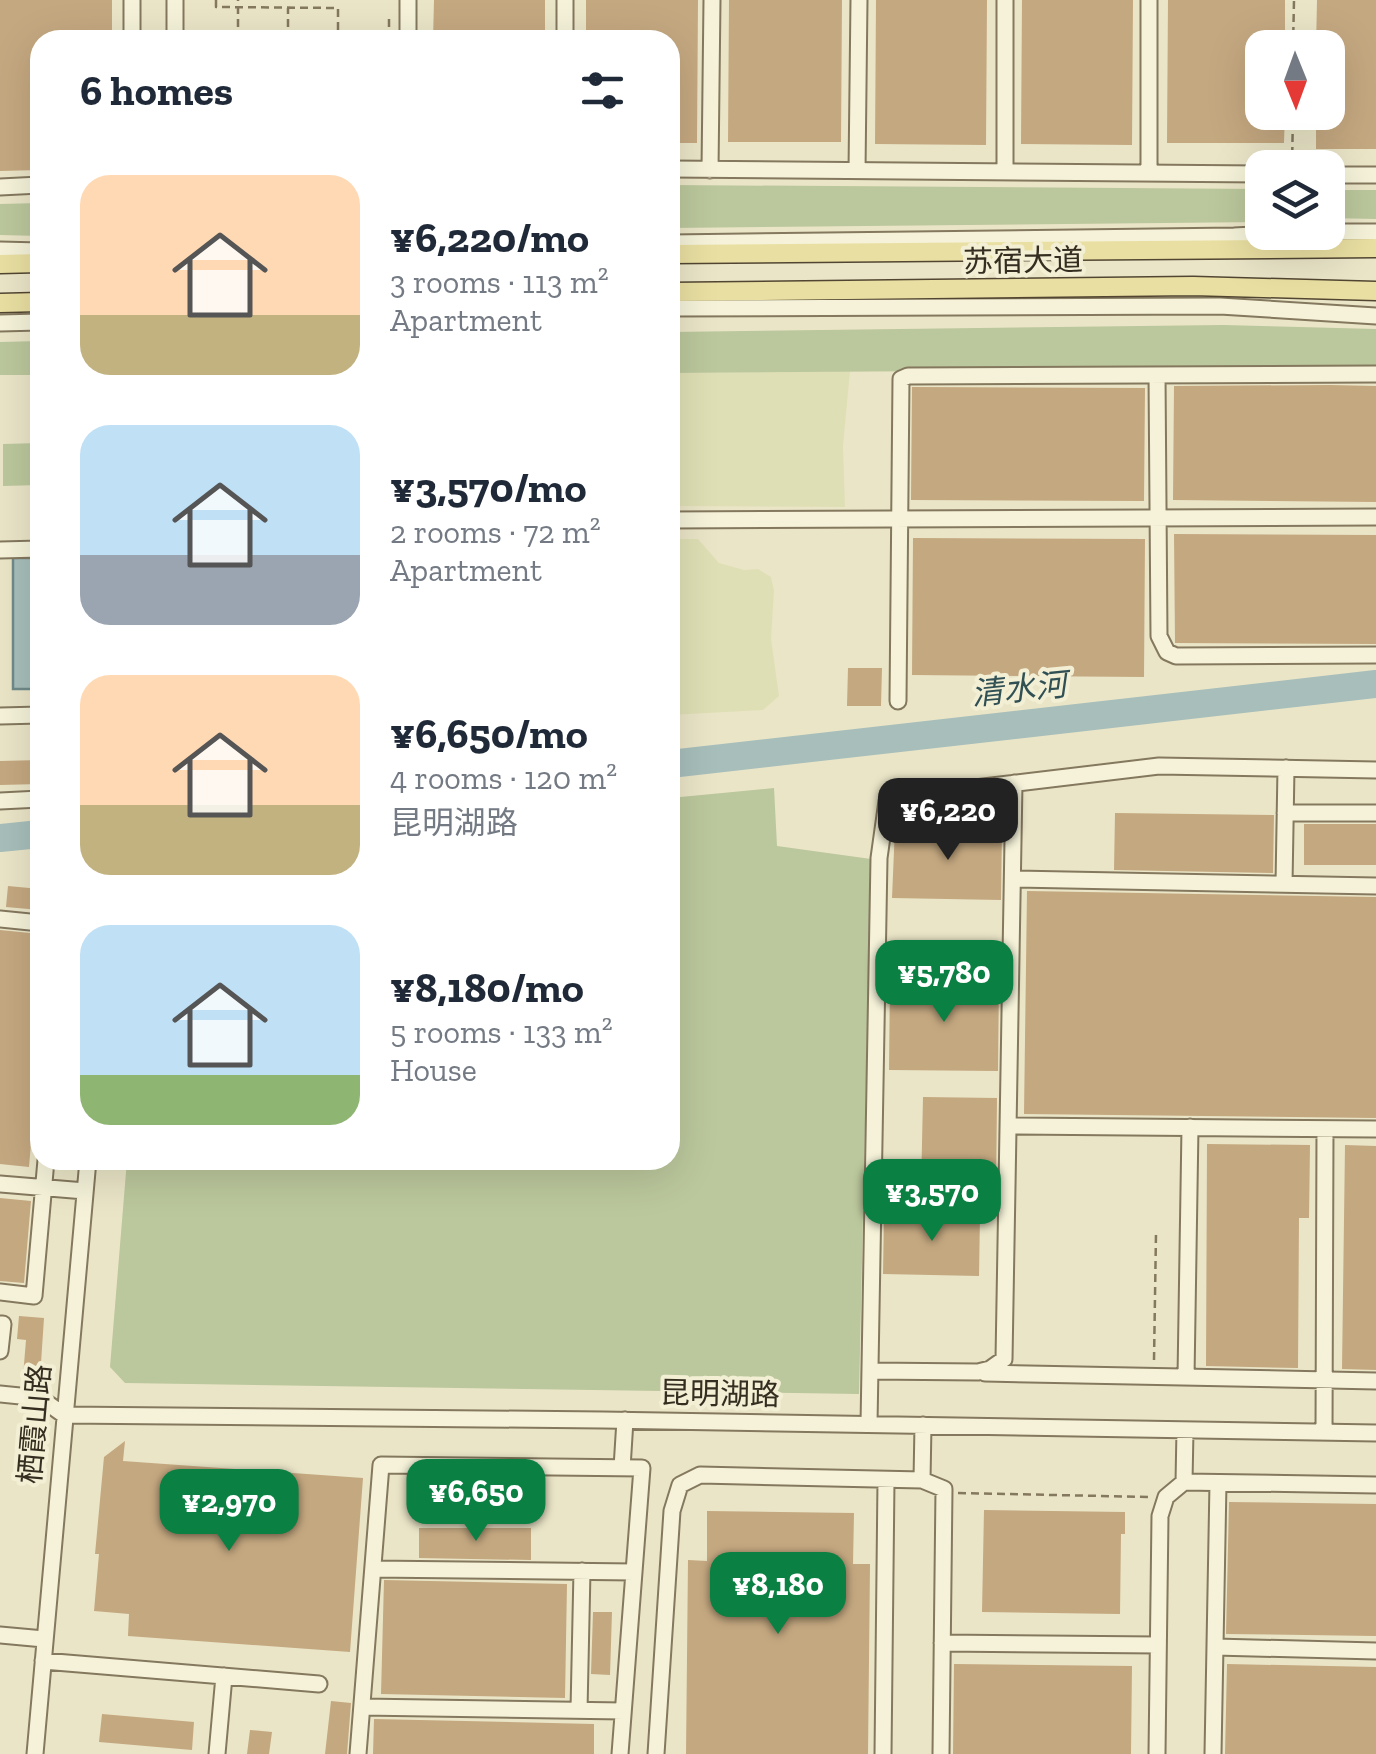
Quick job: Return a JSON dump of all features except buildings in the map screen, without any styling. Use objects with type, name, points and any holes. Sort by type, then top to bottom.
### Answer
[{"type":"main road","name":"苏宿大道","points":[[680,254],[1376,248]]},
{"type":"main road","points":[[0,264],[30,263]]},
{"type":"main road","name":"苏宿大道","points":[[680,292],[1193,286],[1376,291]]},
{"type":"main road","points":[[0,303],[30,302]]},
{"type":"street","points":[[132,0],[132,30]]},
{"type":"street","points":[[175,30],[176,0]]},
{"type":"street","points":[[408,0],[408,30]]},
{"type":"street","points":[[565,30],[566,0]]},
{"type":"street","points":[[710,170],[712,0]]},
{"type":"street","points":[[857,171],[859,0]]},
{"type":"street","points":[[1005,0],[1005,172]]},
{"type":"street","points":[[1149,0],[1149,173]]},
{"type":"street","points":[[680,169],[1245,174]]},
{"type":"street","points":[[1345,175],[1376,175]]},
{"type":"street","points":[[0,186],[30,186]]},
{"type":"street","points":[[1345,232],[1376,232]]},
{"type":"street","points":[[680,243],[1245,235]]},
{"type":"street","points":[[0,250],[30,251]]},
{"type":"street","points":[[680,308],[1220,306],[1376,316]]},
{"type":"street","points":[[0,323],[30,322]]},
{"type":"street","points":[[898,701],[901,379],[1376,374]]},
{"type":"street","points":[[1157,375],[1158,636],[1167,652],[1176,656],[1376,655]]},
{"type":"street","points":[[680,520],[1376,518]]},
{"type":"street","points":[[0,550],[30,549]]},
{"type":"street","points":[[0,716],[30,715]]},
{"type":"street","points":[[869,1424],[879,858],[884,808],[890,798],[1159,766],[1376,770]]},
{"type":"street","points":[[1284,884],[1286,768]]},
{"type":"street","points":[[978,1372],[998,1364],[1006,1347],[1014,783]]},
{"type":"street","points":[[0,801],[30,800]]},
{"type":"street","points":[[1285,812],[1376,814]]},
{"type":"street","points":[[1013,880],[1376,886]]},
{"type":"street","points":[[0,919],[30,921]]},
{"type":"street","points":[[1009,1126],[1376,1129]]},
{"type":"street","points":[[1186,1377],[1190,1128]]},
{"type":"street","points":[[1324,1432],[1325,1129]]},
{"type":"street","points":[[0,1292],[34,1296],[45,1170]]},
{"type":"street","name":"栖霞山路","points":[[35,1754],[87,1170]]},
{"type":"street","points":[[0,1184],[85,1191]]},
{"type":"street","points":[[0,1324],[0,1351]]},
{"type":"street","points":[[870,1371],[1376,1381]]},
{"type":"street","points":[[0,1394],[40,1398],[64,1414]]},
{"type":"street","name":"昆明湖路","points":[[64,1414],[1376,1433]]},
{"type":"street","points":[[622,1468],[625,1420]]},
{"type":"street","points":[[922,1480],[923,1424]]},
{"type":"street","points":[[1184,1430],[1184,1482]]},
{"type":"street","points":[[358,1754],[382,1464],[642,1468],[620,1754]]},
{"type":"street","points":[[656,1754],[672,1511],[680,1485],[700,1475],[922,1480],[944,1489],[942,1754]]},
{"type":"street","points":[[882,1754],[886,1480]]},
{"type":"street","points":[[1157,1754],[1160,1516],[1166,1497],[1184,1482],[1376,1485]]},
{"type":"street","points":[[1212,1754],[1218,1482]]},
{"type":"street","points":[[373,1569],[634,1572]]},
{"type":"street","points":[[579,1710],[582,1572]]},
{"type":"street","points":[[0,1634],[44,1638]]},
{"type":"street","points":[[942,1642],[1158,1645]]},
{"type":"street","points":[[1214,1648],[1376,1651]]},
{"type":"street","points":[[43,1661],[320,1684]]},
{"type":"street","points":[[217,1754],[224,1676]]},
{"type":"street","points":[[362,1707],[623,1711]]},
{"type":"path","points":[[216,0],[216,7],[338,8],[338,30]]},
{"type":"path","points":[[238,0],[238,30]]},
{"type":"path","points":[[289,30],[292,0]]},
{"type":"path","points":[[1293,30],[1294,0]]},
{"type":"path","points":[[388,30],[389,15]]},
{"type":"path","points":[[1154,1376],[1156,1232]]},
{"type":"path","points":[[944,1489],[960,1494],[1166,1497]]},
{"type":"green space","points":[[680,185],[1245,189],[1245,222],[680,228]]},
{"type":"green space","points":[[1345,190],[1376,190],[1376,219],[1345,218]]},
{"type":"green space","points":[[30,203],[30,236],[0,235],[0,204]]},
{"type":"green space","points":[[1223,325],[1376,329],[1376,368],[680,373],[680,332]]},
{"type":"green space","points":[[30,341],[30,375],[0,375],[0,342]]},
{"type":"green space","points":[[850,371],[843,446],[845,507],[680,506],[680,373]]},
{"type":"green space","points":[[30,443],[30,485],[3,486],[3,444]]},
{"type":"green space","points":[[680,539],[698,539],[719,563],[744,570],[758,569],[771,577],[771,639],[779,696],[763,710],[680,714]]},
{"type":"green space","points":[[774,788],[777,846],[871,859],[859,1394],[125,1383],[110,1367],[126,1170],[680,1170],[680,797]]},
{"type":"water","points":[[13,558],[30,558],[30,689],[13,689]]},
{"type":"waterway","name":"清水河","points":[[680,763],[1376,684]]},
{"type":"waterway","name":"清水河","points":[[0,838],[30,835]]}]
